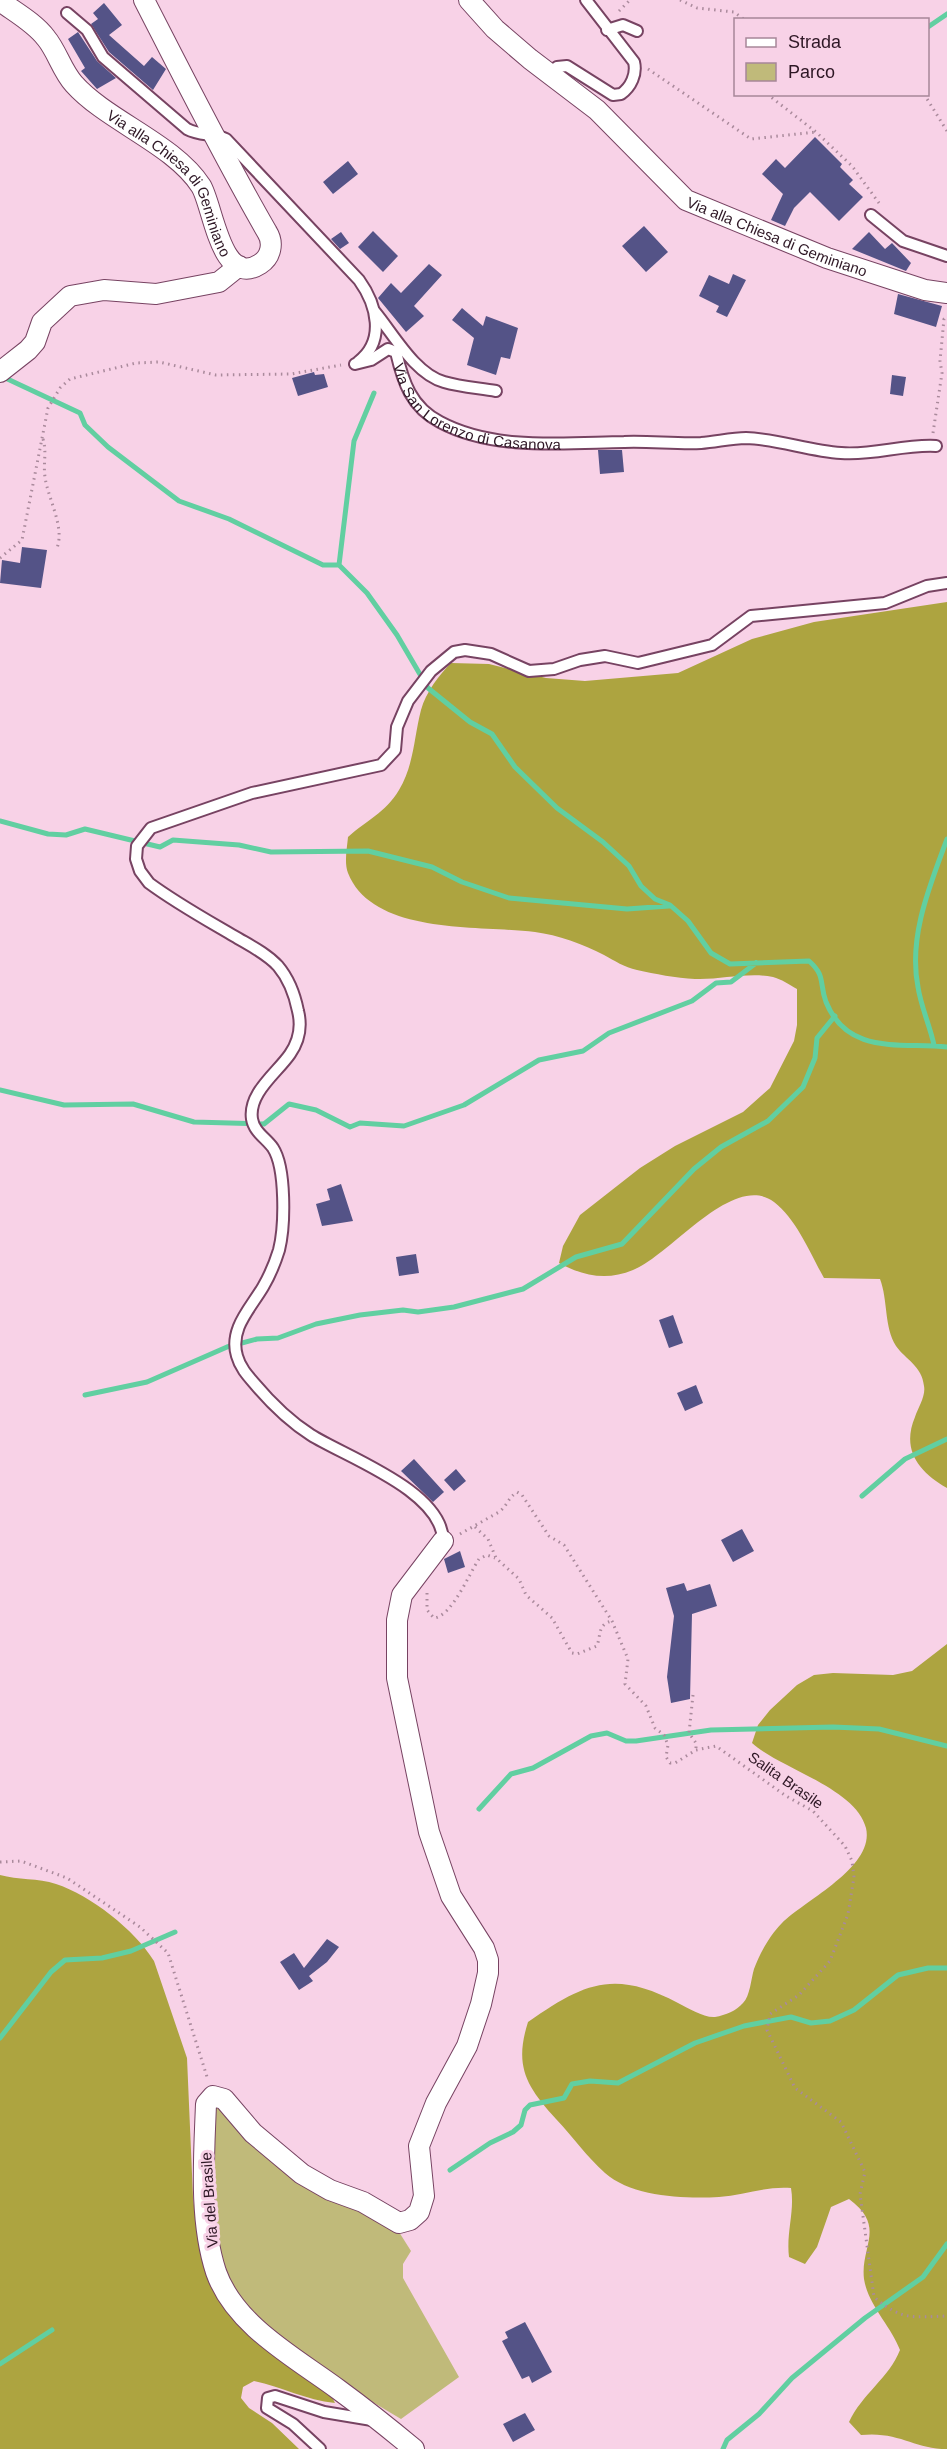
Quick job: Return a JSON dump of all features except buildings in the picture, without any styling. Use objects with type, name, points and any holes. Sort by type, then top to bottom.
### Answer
[{"type":"street","name":"Via alla Chiesa di Geminiano","points":[[0,1],[46,38],[74,85],[185,167],[202,186],[227,257],[246,268],[260,264],[270,252],[270,237],[213,134],[144,0]]},
{"type":"street","name":"Via alla Chiesa di Geminiano","points":[[469,0],[495,29],[597,110],[686,200],[827,258],[925,290],[947,293]]},
{"type":"street","points":[[0,372],[28,350],[35,342],[42,322],[70,296],[104,290],[156,294],[219,282],[239,266]]},
{"type":"street","points":[[213,2096],[225,2099],[253,2133],[302,2174],[403,2223],[415,2217],[421,2208],[424,2196],[419,2146],[436,2103],[467,2046],[482,2004],[488,1973],[484,1948],[451,1896],[432,1842],[399,1697],[397,1678],[399,1606],[402,1595],[443,1541]]},
{"type":"street","name":"Via del Brasile","points":[[213,2096],[206,2104],[204,2171],[208,2228],[220,2281],[235,2304],[254,2326],[414,2449]]},
{"type":"lane","points":[[549,73],[557,67],[567,66],[613,94],[626,90],[636,68],[630,55],[607,30],[586,0]]},
{"type":"lane","points":[[67,12],[87,30],[103,57],[187,129],[195,134],[213,134],[226,139],[359,280],[368,292],[375,312],[419,366],[443,382],[496,391]]},
{"type":"lane","points":[[607,30],[622,25],[637,32]]},
{"type":"lane","points":[[871,215],[903,241],[947,256]]},
{"type":"lane","points":[[355,364],[363,358],[373,342],[375,312]]},
{"type":"lane","name":"Via San Lorenzo di Casanova","points":[[355,364],[371,360],[388,349],[396,352],[411,398],[423,410],[439,422],[459,430],[508,441],[583,444],[624,441],[701,443],[747,438],[842,454],[918,445],[936,446]]},
{"type":"lane","points":[[443,1541],[438,1520],[416,1497],[370,1466],[310,1434],[286,1416],[242,1368],[237,1356],[236,1334],[242,1319],[274,1266],[280,1246],[282,1174],[278,1157],[272,1146],[255,1127],[253,1108],[257,1095],[295,1047],[299,1036],[299,1014],[290,984],[278,966],[260,952],[149,883],[140,871],[136,859],[137,846],[151,828],[252,793],[381,765],[395,750],[397,728],[408,700],[431,671],[454,652],[465,650],[491,654],[529,671],[554,669],[580,660],[605,656],[638,663],[711,645],[751,616],[885,603],[927,586],[947,583]]},
{"type":"lane","points":[[320,2449],[293,2424],[269,2410],[266,2406],[268,2398],[275,2396],[324,2412],[381,2422]]},
{"type":"path","points":[[680,0],[697,8],[734,12],[742,18]]},
{"type":"path","points":[[734,12],[738,18]]},
{"type":"path","points":[[636,68],[645,67],[654,72],[751,139],[816,132]]},
{"type":"path","points":[[770,96],[816,132],[852,166],[883,209]]},
{"type":"path","points":[[925,96],[947,131]]},
{"type":"path","points":[[918,445],[932,442],[942,373],[940,360],[944,319],[947,316]]},
{"type":"path","points":[[0,558],[22,540],[48,408],[60,388],[70,379],[105,369],[159,362],[216,375],[270,375],[355,364]]},
{"type":"path","points":[[42,437],[46,451],[45,475],[59,530],[57,548]]},
{"type":"path","name":"Salita Brasile","points":[[443,1541],[475,1527],[504,1508],[507,1499],[517,1492],[522,1494],[549,1536],[564,1545],[612,1621],[628,1659],[626,1684],[646,1706],[655,1728],[664,1735],[668,1745],[666,1758],[670,1763],[675,1763],[696,1750],[716,1746],[786,1796],[813,1811],[845,1846],[852,1861],[854,1877],[848,1914],[830,1961],[799,1995],[770,2014],[767,2030],[795,2088],[841,2122],[865,2172],[860,2193],[874,2297],[888,2309],[908,2318],[947,2316]]},
{"type":"path","points":[[475,1527],[488,1539],[496,1558]]},
{"type":"path","points":[[424,1568],[427,1610],[434,1618],[439,1618],[452,1604],[479,1559],[487,1556],[496,1558],[511,1569],[519,1579],[526,1595],[552,1618],[572,1653],[577,1654],[597,1646],[600,1628],[605,1622],[612,1621]]},
{"type":"path","points":[[693,1695],[689,1733],[696,1743],[696,1750]]},
{"type":"path","points":[[0,1862],[21,1861],[67,1878],[140,1927],[168,1953],[213,2096]]},
{"type":"green space","points":[[217,2106],[399,2232],[411,2251],[403,2264],[403,2278],[459,2377],[401,2419],[297,2352],[249,2309],[232,2285],[221,2261],[214,2225],[211,2188],[211,2115]]},
{"type":"shaded area","points":[[947,602],[947,1488],[928,1475],[915,1459],[912,1450],[911,1429],[923,1398],[923,1379],[917,1368],[892,1339],[880,1279],[824,1278],[796,1227],[774,1202],[758,1195],[740,1198],[721,1206],[648,1262],[623,1273],[595,1276],[559,1263],[563,1246],[580,1215],[640,1168],[675,1146],[743,1112],[770,1088],[794,1041],[797,1025],[797,989],[776,978],[763,976],[680,978],[628,967],[588,947],[553,935],[431,924],[404,918],[380,908],[361,893],[348,873],[346,860],[348,837],[382,810],[399,790],[411,761],[423,703],[433,684],[451,663],[489,664],[546,678],[585,681],[678,673],[752,639],[814,622]]},
{"type":"shaded area","points":[[947,1644],[947,2449],[874,2434],[861,2435],[849,2422],[854,2412],[889,2369],[900,2350],[866,2289],[864,2267],[869,2228],[867,2219],[860,2209],[849,2199],[831,2207],[817,2247],[805,2264],[789,2257],[791,2188],[773,2188],[719,2197],[675,2197],[644,2192],[616,2181],[592,2160],[537,2096],[526,2075],[522,2051],[528,2022],[566,1998],[600,1985],[635,1986],[655,1992],[711,2017],[727,2014],[740,2006],[747,1996],[759,1957],[773,1933],[793,1914],[836,1882],[860,1856],[866,1842],[866,1828],[859,1814],[848,1801],[752,1743],[758,1725],[770,1710],[797,1685],[814,1675],[833,1673],[893,1675],[912,1671]]},
{"type":"shaded area","points":[[0,1875],[49,1882],[83,1896],[124,1926],[154,1961],[187,2058],[193,2197],[197,2232],[214,2290],[330,2393],[335,2403],[254,2381],[243,2387],[241,2398],[249,2408],[272,2423],[299,2449],[0,2449]]},
{"type":"waterway","points":[[929,26],[947,14]]},
{"type":"waterway","points":[[1,376],[80,413],[85,425],[108,447],[179,501],[229,519],[323,565],[339,565],[367,593],[397,635],[428,688],[470,722],[492,734],[515,767],[557,808],[603,842],[629,866],[641,886],[655,899],[670,905],[688,921],[711,953],[730,964],[809,961],[818,971],[826,1002],[836,1019],[848,1031],[862,1039],[878,1043],[947,1047]]},
{"type":"waterway","points":[[339,565],[354,441],[374,393]]},
{"type":"waterway","points":[[0,821],[48,834],[66,835],[85,829],[160,847],[173,840],[239,845],[271,852],[368,851],[432,867],[462,882],[509,898],[627,909],[669,906]]},
{"type":"waterway","points":[[934,1045],[919,994],[916,949],[922,912],[947,839]]},
{"type":"waterway","points":[[0,1090],[64,1105],[133,1104],[194,1122],[264,1124],[289,1104],[316,1110],[350,1127],[360,1123],[404,1126],[464,1105],[539,1060],[583,1051],[609,1033],[692,1001],[716,983],[731,982],[756,963]]},
{"type":"waterway","points":[[85,1395],[147,1382],[227,1347],[257,1339],[278,1338],[316,1324],[360,1315],[403,1310],[418,1312],[454,1307],[523,1289],[576,1257],[622,1244],[694,1169],[721,1147],[768,1121],[803,1087],[815,1058],[817,1038],[835,1016]]},
{"type":"waterway","points":[[862,1496],[905,1459],[947,1439]]},
{"type":"waterway","points":[[479,1809],[511,1774],[533,1768],[591,1736],[607,1733],[626,1741],[636,1741],[711,1730],[833,1727],[879,1729],[947,1746]]},
{"type":"waterway","points":[[0,2038],[51,1972],[65,1960],[102,1958],[131,1951],[175,1932]]},
{"type":"waterway","points":[[450,2170],[490,2143],[513,2132],[521,2125],[525,2110],[530,2105],[564,2098],[572,2084],[590,2081],[618,2083],[695,2043],[744,2026],[791,2017],[811,2023],[830,2021],[854,2010],[898,1975],[928,1968],[947,1968]]},
{"type":"waterway","points":[[723,2449],[727,2440],[759,2414],[792,2378],[865,2318],[923,2277],[947,2244]]},
{"type":"waterway","points":[[0,2364],[52,2330]]}]
